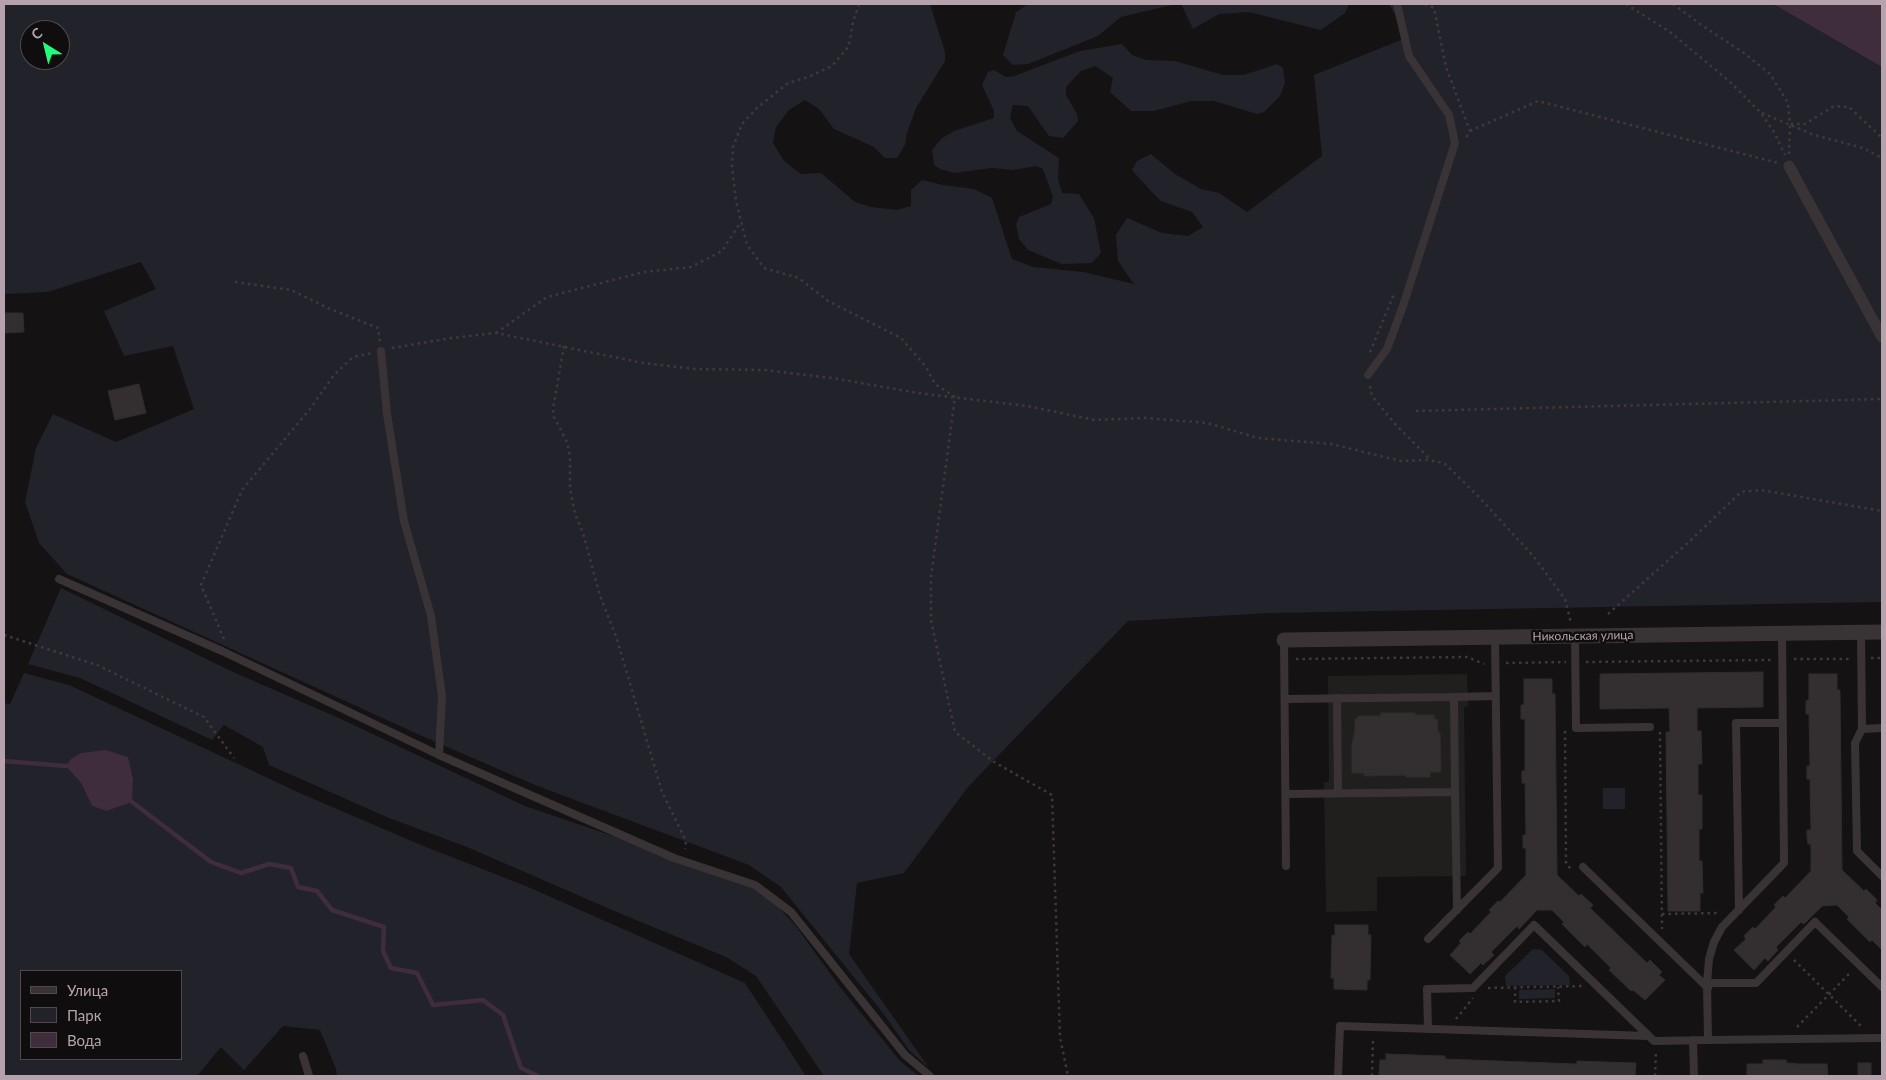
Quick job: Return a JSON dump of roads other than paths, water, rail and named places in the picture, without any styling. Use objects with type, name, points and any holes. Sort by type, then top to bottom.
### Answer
[{"type":"street","points":[[1789,166],[1882,337]]},
{"type":"street","name":"Никольская улица","points":[[1284,640],[1882,632]]},
{"type":"lane","points":[[1368,375],[1387,349],[1403,306],[1455,143],[1449,115],[1410,56],[1397,4]]},
{"type":"lane","points":[[380,350],[387,414],[404,521],[431,616],[442,696],[440,755]]},
{"type":"lane","points":[[59,579],[222,651],[440,755],[674,858],[755,885],[791,912],[905,1055],[930,1076]]},
{"type":"lane","points":[[1861,632],[1862,729],[1855,743],[1856,851],[1882,876]]},
{"type":"lane","points":[[1708,1040],[1709,959],[1714,942],[1722,927],[1784,863],[1782,633]]},
{"type":"lane","points":[[1575,636],[1576,728],[1650,727]]},
{"type":"lane","points":[[1428,939],[1498,868],[1496,637]]},
{"type":"lane","points":[[1284,640],[1286,866]]},
{"type":"lane","points":[[1284,699],[1496,696]]},
{"type":"lane","points":[[1454,697],[1457,910]]},
{"type":"lane","points":[[1337,698],[1338,793]]},
{"type":"lane","points":[[1737,911],[1736,723],[1782,723]]},
{"type":"lane","points":[[1862,729],[1882,728]]},
{"type":"lane","points":[[1286,794],[1455,792]]},
{"type":"lane","points":[[1583,867],[1708,985],[1756,983],[1815,922],[1882,987]]},
{"type":"lane","points":[[1428,1028],[1427,989],[1473,988],[1534,925],[1648,1036],[1656,1040],[1882,1038]]},
{"type":"lane","points":[[1338,1076],[1340,1026],[1648,1036]]},
{"type":"lane","points":[[1693,1040],[1694,1076]]},
{"type":"lane","points":[[303,1056],[309,1076]]},
{"type":"water","points":[[1773,4],[1882,4],[1882,67]]},
{"type":"water","points":[[106,750],[128,757],[133,779],[132,802],[106,811],[92,806],[81,783],[66,766],[71,759],[81,753]]},
{"type":"waterway","points":[[4,761],[66,766]]},
{"type":"waterway","points":[[132,802],[211,862],[241,873],[269,864],[291,868],[298,887],[317,891],[332,910],[384,927],[383,951],[391,968],[417,973],[433,1005],[483,1000],[503,1015],[521,1068],[538,1076]]}]
